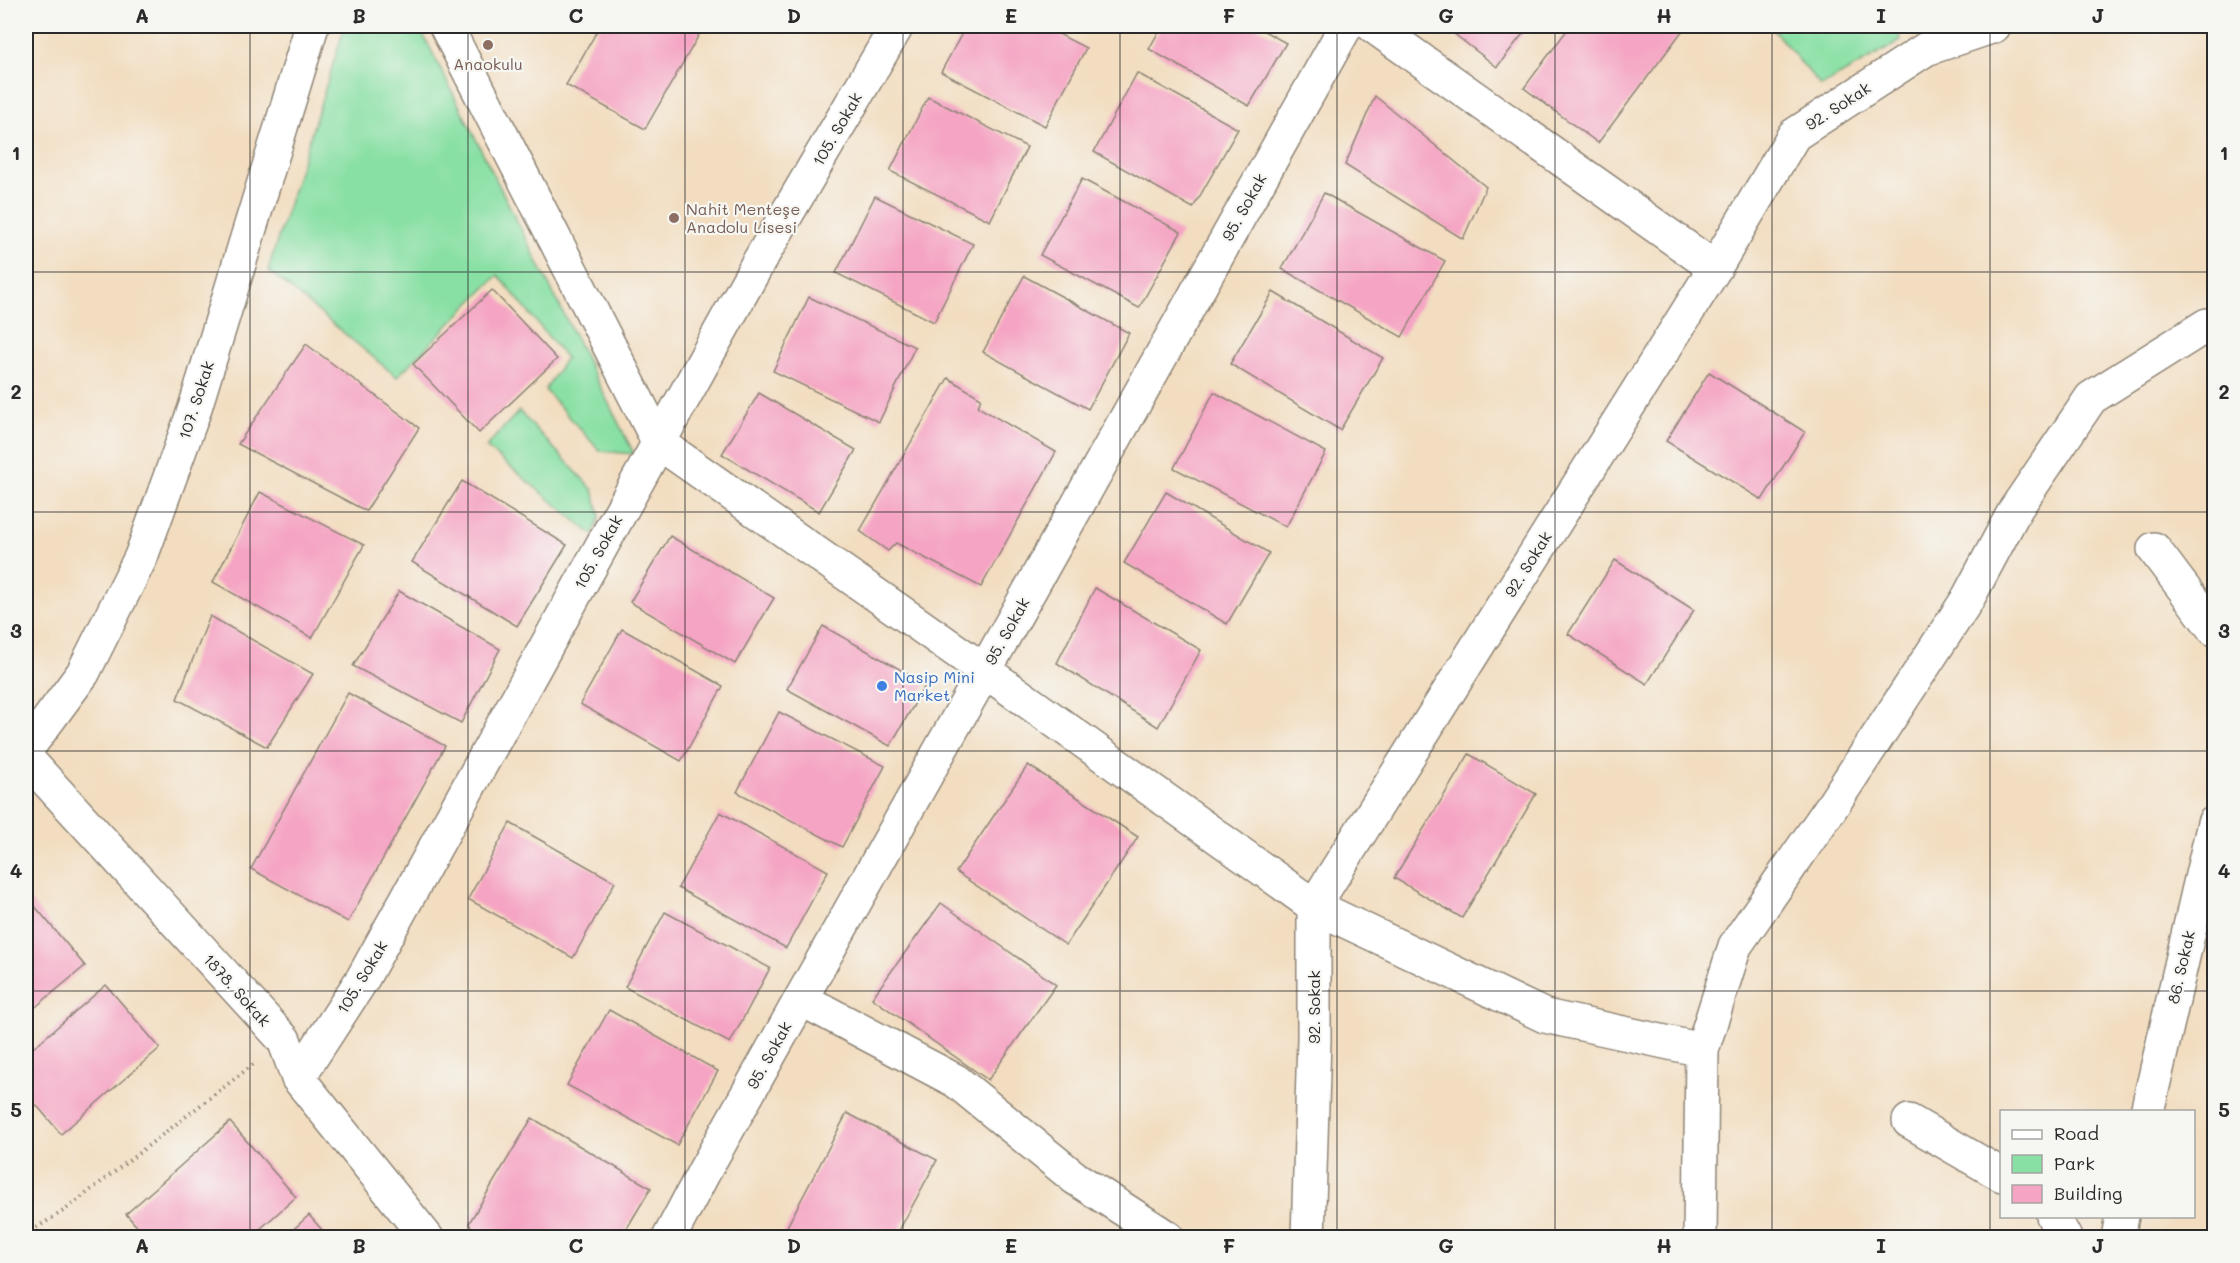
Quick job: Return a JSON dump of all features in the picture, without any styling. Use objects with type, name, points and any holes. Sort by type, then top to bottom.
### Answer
[{"type":"street","name":"107. Sokak","points":[[26,750],[83,673],[141,557],[194,411],[312,26]]},
{"type":"street","points":[[446,26],[659,442],[1314,906],[1545,1016],[1702,1050]]},
{"type":"street","name":"105. Sokak","points":[[298,1078],[363,978],[758,263],[897,26]]},
{"type":"street","name":"95. Sokak","points":[[669,1238],[1346,26]]},
{"type":"street","points":[[1373,26],[1714,268]]},
{"type":"street","name":"92. Sokak","points":[[1308,1238],[1314,1039],[1314,906],[1714,268],[1794,135],[1923,37],[1994,26]]},
{"type":"street","points":[[1700,1238],[1702,1050],[1735,946],[1832,806],[1967,600],[2015,510],[2091,398],[2207,325],[2214,324]]},
{"type":"street","points":[[2154,549],[2214,629]]},
{"type":"street","name":"1878. Sokak","points":[[26,758],[284,1041],[298,1078],[427,1238]]},
{"type":"street","name":"86. Sokak","points":[[2147,1110],[2214,823]]},
{"type":"street","points":[[801,999],[956,1081],[1076,1178],[1168,1238]]},
{"type":"street","points":[[1908,1121],[2000,1174]]},
{"type":"street","points":[[2054,1218],[2065,1238]]},
{"type":"street","points":[[2118,1238],[2122,1218]]},
{"type":"path","points":[[26,1234],[65,1210],[284,1041]]},
{"type":"green space","points":[[345,26],[419,26],[634,454],[600,451],[545,390],[566,358],[498,275],[397,377],[268,270]]},
{"type":"green space","points":[[1770,26],[1896,26],[1901,41],[1821,86]]},
{"type":"green space","points":[[519,411],[593,490],[600,516],[593,535],[486,447]]},
{"type":"building","points":[[600,26],[704,26],[645,129],[566,85]]},
{"type":"building","points":[[966,26],[1043,26],[1086,48],[1045,126],[941,72]]},
{"type":"building","points":[[1162,26],[1255,26],[1286,43],[1249,106],[1149,49]]},
{"type":"building","points":[[1444,26],[1529,26],[1497,67]]},
{"type":"building","points":[[1570,26],[1686,26],[1598,143],[1524,88]]},
{"type":"building","points":[[1137,73],[1238,129],[1193,208],[1094,152]]},
{"type":"building","points":[[1375,96],[1486,187],[1463,239],[1345,165]]},
{"type":"building","points":[[928,97],[1027,147],[990,221],[890,171]]},
{"type":"building","points":[[1082,179],[1181,232],[1139,308],[1040,255]]},
{"type":"building","points":[[1324,193],[1445,261],[1402,337],[1282,269]]},
{"type":"building","points":[[875,196],[973,244],[934,322],[836,273]]},
{"type":"building","points":[[1024,276],[1129,333],[1088,409],[983,352]]},
{"type":"building","points":[[492,290],[557,359],[479,433],[413,364]]},
{"type":"building","points":[[1273,292],[1383,358],[1340,430],[1230,364]]},
{"type":"building","points":[[809,297],[915,347],[879,422],[773,371]]},
{"type":"building","points":[[306,344],[419,428],[366,511],[238,444]]},
{"type":"building","points":[[1709,372],[1805,432],[1762,500],[1666,441]]},
{"type":"building","points":[[948,378],[981,398],[978,407],[1056,452],[981,587],[896,543],[888,551],[860,531]]},
{"type":"building","points":[[1214,392],[1326,452],[1286,527],[1174,468]]},
{"type":"building","points":[[759,393],[856,450],[819,512],[722,454]]},
{"type":"building","points":[[462,481],[567,545],[517,626],[412,562]]},
{"type":"building","points":[[260,492],[364,545],[312,638],[213,582]]},
{"type":"building","points":[[1166,492],[1269,553],[1227,624],[1124,563]]},
{"type":"building","points":[[670,536],[774,598],[735,664],[630,602]]},
{"type":"building","points":[[1615,560],[1694,610],[1647,684],[1568,634]]},
{"type":"building","points":[[1095,588],[1201,650],[1158,727],[1057,663]]},
{"type":"building","points":[[399,591],[500,649],[461,723],[353,666]]},
{"type":"building","points":[[210,616],[313,674],[267,747],[177,699]]},
{"type":"building","points":[[823,626],[926,684],[890,746],[787,689]]},
{"type":"building","points":[[622,629],[723,686],[681,761],[580,704]]},
{"type":"building","points":[[348,693],[445,746],[348,922],[251,869]]},
{"type":"building","points":[[779,712],[885,766],[842,847],[737,792]]},
{"type":"building","points":[[1469,754],[1536,794],[1462,918],[1394,878]]},
{"type":"building","points":[[1028,765],[1138,837],[1066,945],[956,872]]},
{"type":"building","points":[[720,812],[828,871],[786,948],[678,888]]},
{"type":"building","points":[[510,823],[615,882],[573,958],[468,899]]},
{"type":"building","points":[[28,898],[85,966],[26,1015],[26,900]]},
{"type":"building","points":[[941,903],[1056,985],[988,1080],[872,998]]},
{"type":"building","points":[[665,912],[770,968],[730,1043],[625,987]]},
{"type":"building","points":[[106,985],[160,1048],[61,1134],[26,1093],[26,1054]]},
{"type":"building","points":[[609,1010],[718,1071],[677,1145],[567,1085]]},
{"type":"building","points":[[847,1113],[937,1160],[895,1238],[781,1238]]},
{"type":"building","points":[[532,1118],[651,1188],[621,1238],[476,1238],[469,1223]]},
{"type":"building","points":[[230,1122],[296,1197],[250,1238],[147,1238],[126,1214]]},
{"type":"building","points":[[309,1215],[329,1238],[284,1238]]},
{"type":"place","name":"Anaokulu","points":[[488,45]]},
{"type":"place","name":"Nahit Menteşe Anadolu Lisesi","points":[[674,218]]},
{"type":"place","name":"Nasip Mini Market","points":[[882,686]]}]
